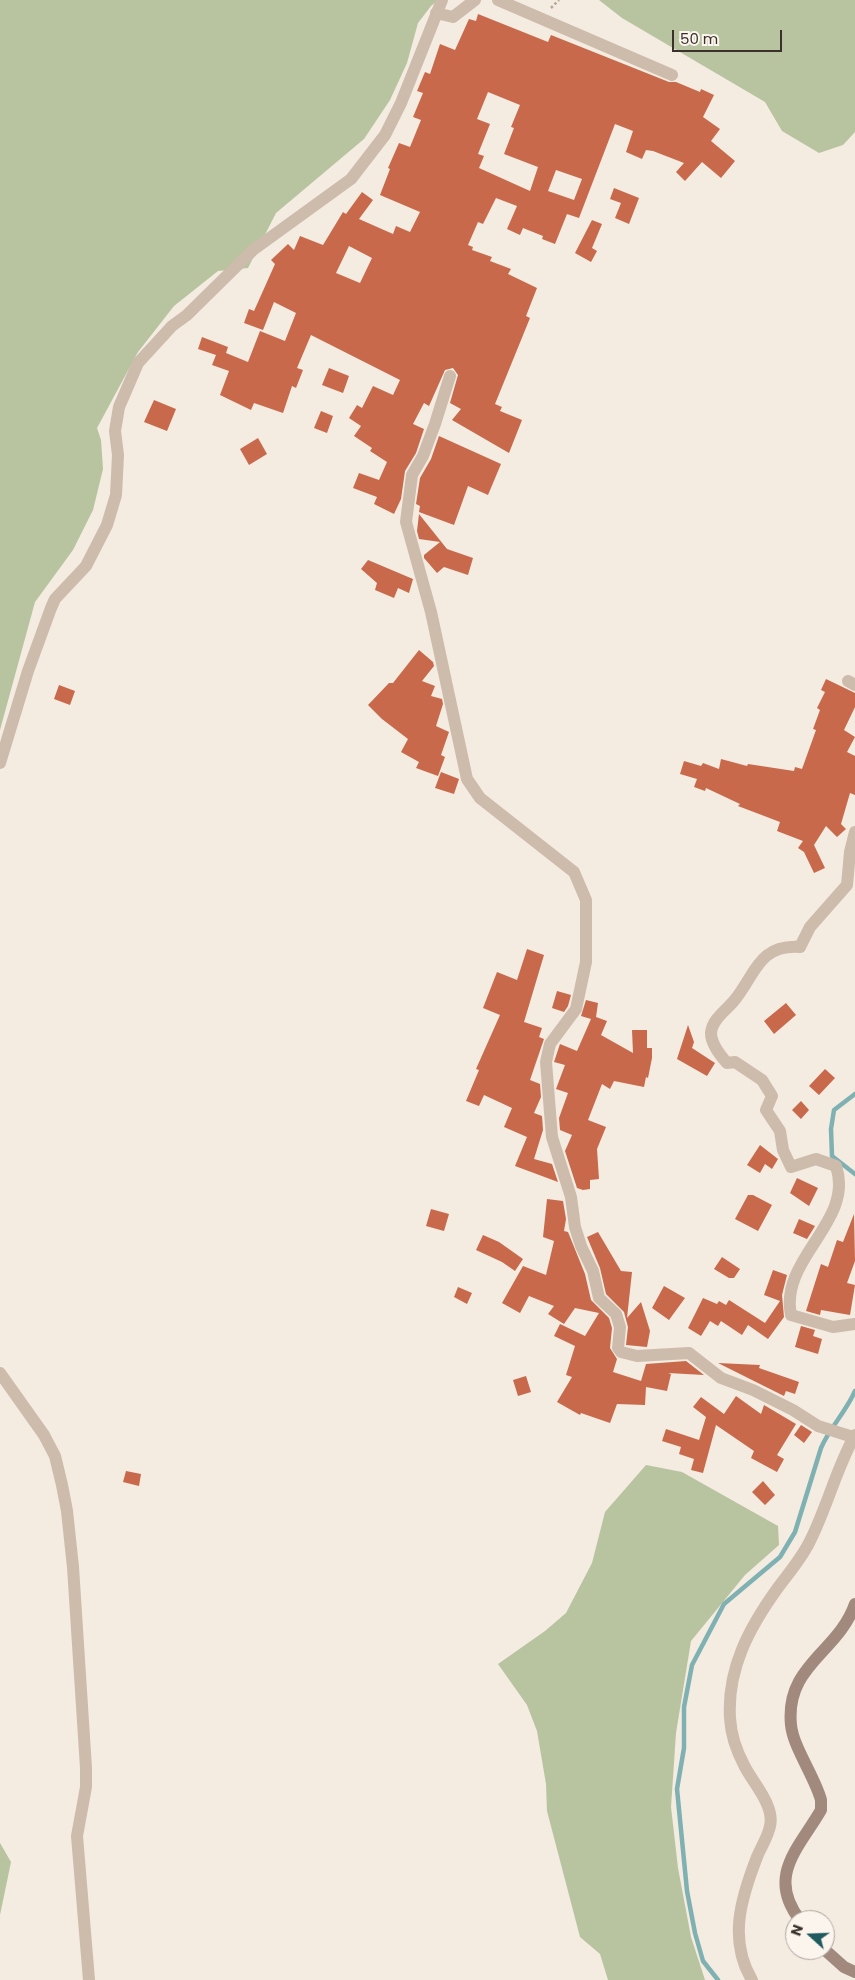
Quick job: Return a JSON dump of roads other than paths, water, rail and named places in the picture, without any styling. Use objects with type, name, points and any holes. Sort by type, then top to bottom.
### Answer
[{"type":"street","points":[[0,763],[28,672],[51,608],[55,600],[86,566],[107,525],[116,495],[118,455],[115,431],[119,407],[138,363],[172,326],[187,315],[253,250],[350,179],[385,135],[401,103],[442,0]]},
{"type":"street","points":[[436,14],[453,17],[475,0]]},
{"type":"street","points":[[498,0],[672,75]]},
{"type":"street","points":[[450,376],[426,448],[412,475],[406,522],[431,612],[467,779],[480,798],[574,872],[586,900],[586,962],[576,1009],[550,1044],[546,1062],[549,1112],[552,1136],[571,1197],[575,1227],[581,1246],[593,1271],[599,1298],[616,1314],[618,1321],[618,1348],[621,1352],[637,1356],[689,1353],[721,1378],[753,1390],[793,1410],[818,1426],[854,1436],[809,1543],[753,1625],[741,1650],[732,1678],[730,1717],[734,1743],[744,1767],[763,1794],[771,1824],[750,1878],[738,1920],[738,1945],[746,1970],[752,1980]]},
{"type":"street","points":[[855,832],[850,852],[847,885],[810,927],[800,947],[788,946],[769,954],[754,966],[749,980],[735,1000],[713,1024],[711,1035],[718,1052],[726,1063],[735,1062],[762,1080],[772,1096],[766,1110],[780,1131],[783,1150],[791,1167],[816,1159],[836,1166],[842,1175],[845,1194],[839,1214],[818,1242],[798,1274],[788,1303],[791,1315],[804,1320],[832,1327],[855,1324]]},
{"type":"street","points":[[0,1373],[44,1435],[54,1456],[67,1511],[86,1768],[86,1787],[77,1836],[89,1980]]},
{"type":"street","points":[[794,1910],[789,1902],[785,1874],[787,1863],[821,1810],[821,1800],[791,1727],[792,1699],[802,1673],[840,1631],[855,1604]]},
{"type":"street","points":[[835,1959],[844,1967],[855,1972]]},
{"type":"waterway","points":[[855,1094],[834,1110],[831,1129],[832,1156],[855,1174]]},
{"type":"waterway","points":[[718,1980],[703,1961],[695,1933],[687,1891],[677,1789],[684,1748],[684,1707],[692,1665],[724,1604],[780,1557],[795,1532],[821,1448],[855,1391]]}]
